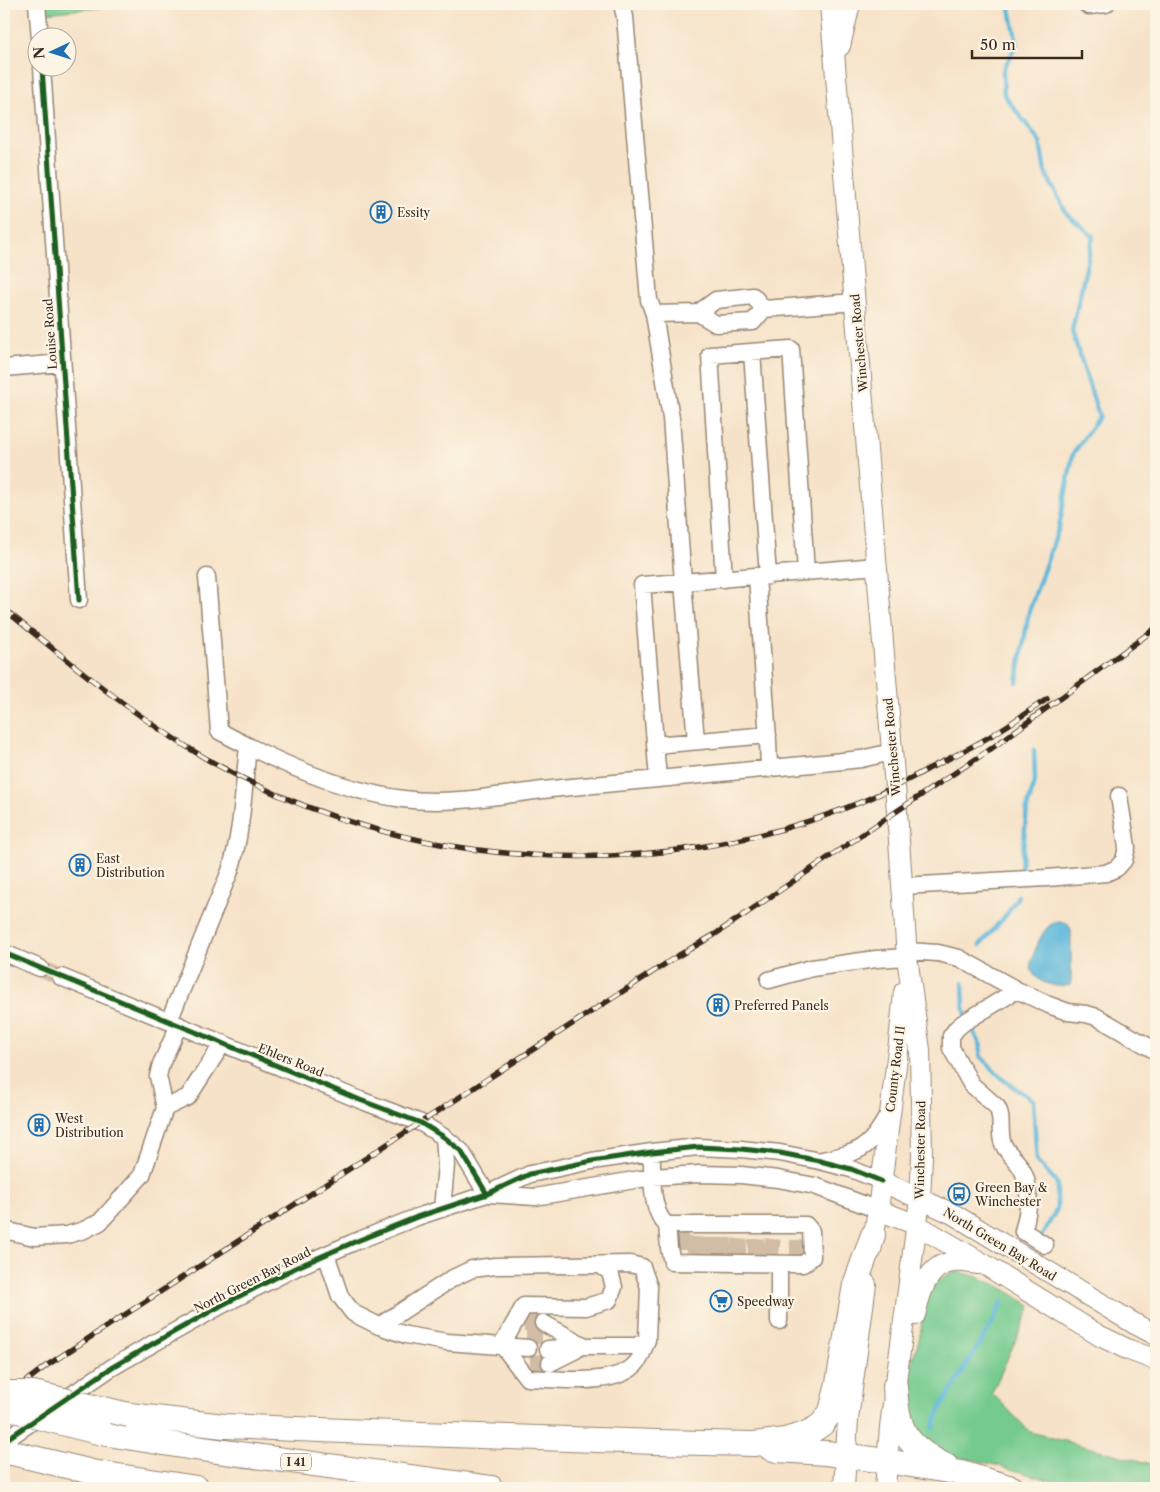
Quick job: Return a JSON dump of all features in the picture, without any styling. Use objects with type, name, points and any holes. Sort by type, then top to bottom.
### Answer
[{"type":"highway","points":[[4,1393],[33,1394],[129,1415],[224,1426],[754,1444],[785,1440],[805,1434],[822,1424],[830,1412],[838,1383],[855,1285],[873,1236]]},
{"type":"highway","points":[[895,1381],[898,1415],[908,1438],[917,1449],[932,1459],[961,1473]]},
{"type":"highway","name":"I 41","points":[[4,1404],[26,1414],[102,1433],[188,1447],[491,1488]]},
{"type":"highway","points":[[754,1444],[777,1450],[886,1461],[961,1473],[1012,1488]]},
{"type":"highway","points":[[4,1452],[146,1484],[197,1488]]},
{"type":"main road","name":"Winchester Road","points":[[830,4],[903,886],[907,954],[920,1050],[922,1156],[920,1198],[895,1381],[886,1461],[885,1488]]},
{"type":"main road","points":[[836,65],[850,4]]},
{"type":"main road","name":"County Road II","points":[[881,1181],[899,1042],[907,954]]},
{"type":"main road","points":[[844,1488],[848,1419],[881,1181]]},
{"type":"main road","name":"North Green Bay Road","points":[[881,1181],[953,1214],[1135,1324],[1156,1334]]},
{"type":"main road","name":"North Green Bay Road","points":[[878,1210],[917,1225],[1100,1336],[1156,1360]]},
{"type":"main road","points":[[895,1381],[906,1354],[922,1289],[932,1272],[938,1267],[953,1262],[987,1266]]},
{"type":"street","points":[[37,4],[39,28]]},
{"type":"street","points":[[622,4],[625,17],[649,300],[654,314],[671,418],[696,741]]},
{"type":"street","points":[[1086,4],[1089,6],[1106,4]]},
{"type":"street","name":"Louise Road","points":[[43,78],[79,600]]},
{"type":"street","points":[[698,313],[716,300],[753,296],[764,309]]},
{"type":"street","points":[[654,314],[698,313],[716,324],[753,322],[764,309],[855,302]]},
{"type":"street","points":[[724,579],[710,356],[752,352],[791,349],[806,572]]},
{"type":"street","points":[[752,352],[769,768]]},
{"type":"street","points":[[4,368],[62,363]]},
{"type":"street","points":[[658,779],[642,585],[877,566]]},
{"type":"street","points":[[207,577],[219,731],[294,768],[335,783],[371,793],[404,799],[434,801],[471,799],[852,760],[892,752]]},
{"type":"street","points":[[655,745],[768,735]]},
{"type":"street","points":[[4,1230],[34,1238],[67,1235],[84,1230],[100,1222],[142,1175],[165,1108],[158,1076],[161,1064],[237,847],[243,812],[248,746]]},
{"type":"street","points":[[903,886],[1106,873],[1117,868],[1124,860],[1127,847],[1119,796]]},
{"type":"street","points":[[4,953],[40,968]]},
{"type":"street","points":[[769,980],[812,968],[907,954],[938,953],[959,958],[1017,990],[1060,1009],[1097,1017],[1156,1051]]},
{"type":"street","name":"Ehlers Road","points":[[61,976],[421,1123],[444,1137],[461,1151],[487,1194]]},
{"type":"street","points":[[1017,990],[968,1019],[957,1028],[952,1036],[951,1048],[971,1084],[1000,1111],[1002,1142],[1008,1153],[1020,1166],[1026,1183],[1028,1210],[1023,1231],[1045,1245]]},
{"type":"street","points":[[165,1108],[188,1097],[223,1043]]},
{"type":"street","points":[[820,1161],[843,1156],[859,1150],[870,1143],[890,1113]]},
{"type":"street","points":[[442,1209],[446,1165],[444,1137]]},
{"type":"street","name":"North Green Bay Road","points":[[4,1440],[111,1368],[230,1301],[295,1268],[389,1228],[487,1194],[530,1174],[592,1161],[698,1147],[780,1153],[851,1169],[881,1181]]},
{"type":"street","points":[[652,1152],[655,1205],[662,1222],[705,1229],[779,1230],[806,1225],[812,1231],[812,1256],[803,1264],[778,1260],[708,1258],[672,1262],[669,1248],[705,1229]]},
{"type":"street","name":"North Green Bay Road","points":[[487,1194],[535,1197],[652,1177],[700,1174],[741,1175],[815,1186],[878,1210]]},
{"type":"street","points":[[326,1254],[340,1296],[353,1313],[379,1326],[406,1335],[447,1342],[502,1345],[527,1342],[502,1345]]},
{"type":"street","points":[[778,1260],[779,1321]]},
{"type":"street","points":[[379,1326],[453,1278],[472,1269],[495,1266],[630,1264],[642,1267],[649,1287],[647,1340],[638,1362],[621,1375],[600,1380],[527,1378],[502,1345]]},
{"type":"street","points":[[502,1345],[524,1306],[586,1307],[609,1300],[614,1287],[610,1272],[600,1265]]},
{"type":"street","points":[[585,1346],[546,1343],[585,1346],[636,1346],[647,1340]]},
{"type":"green space","points":[[45,4],[137,4],[45,13]]},
{"type":"green space","points":[[953,1272],[984,1279],[1031,1306],[992,1393],[1030,1432],[1156,1465],[1156,1488],[1076,1488],[989,1463],[957,1457],[949,1459],[917,1438],[908,1407],[908,1373],[919,1340],[927,1294],[939,1279]]},
{"type":"water","points":[[1057,921],[1066,923],[1071,930],[1071,980],[1070,985],[1064,986],[1044,983],[1034,975],[1031,961],[1042,936],[1048,927]]},
{"type":"waterway","points":[[1009,4],[1017,44],[1003,70],[1004,95],[1040,142],[1045,172],[1067,214],[1093,236],[1072,331],[1099,416],[1073,454],[1059,527],[1029,611],[1017,682]]},
{"type":"waterway","points":[[1021,870],[1027,808],[1035,781],[1034,750]]},
{"type":"waterway","points":[[980,945],[1007,914],[1018,896]]},
{"type":"waterway","points":[[963,983],[966,1016]]},
{"type":"waterway","points":[[970,1023],[981,1046],[980,1056],[1005,1081],[1033,1100],[1037,1162],[1057,1183],[1057,1209],[1041,1237]]},
{"type":"waterway","points":[[933,1428],[941,1407],[994,1320],[1002,1302]]},
{"type":"tunnel","points":[[40,968],[61,977]]},
{"type":"tunnel","points":[[680,1234],[680,1253]]},
{"type":"tunnel","points":[[694,1253],[695,1234]]},
{"type":"tunnel","points":[[707,1234],[707,1254]]},
{"type":"tunnel","points":[[723,1235],[723,1254]]},
{"type":"tunnel","points":[[738,1255],[740,1235]]},
{"type":"tunnel","points":[[756,1235],[756,1255]]},
{"type":"tunnel","points":[[771,1255],[773,1236]]},
{"type":"tunnel","points":[[798,1236],[798,1256]]},
{"type":"tunnel","points":[[524,1323],[543,1323]]},
{"type":"tunnel","points":[[526,1336],[545,1336]]},
{"type":"tunnel","points":[[530,1362],[550,1363]]},
{"type":"railway","points":[[4,609],[105,690],[157,728],[212,762],[287,799],[366,827],[448,845],[532,855],[616,856],[700,847],[782,829],[887,791],[986,739],[1047,699]]},
{"type":"railway","points":[[4,1398],[46,1366],[676,957],[714,935],[988,751],[1156,628]]},
{"type":"cycle path","points":[[43,78],[79,600]]},
{"type":"cycle path","points":[[4,953],[360,1100],[421,1123],[444,1137],[461,1151],[487,1194]]},
{"type":"cycle path","points":[[4,1441],[111,1368],[222,1305],[295,1268],[352,1243],[417,1217],[487,1194],[530,1174],[592,1161],[698,1147],[780,1153],[851,1169],[881,1181]]},
{"type":"place","name":"Essity","points":[[381,212]]},
{"type":"place","name":"East Distribution","points":[[80,865]]},
{"type":"place","name":"Preferred Panels","points":[[718,1005]]},
{"type":"place","name":"West Distribution","points":[[39,1125]]},
{"type":"place","name":"Green Bay & Winchester","points":[[959,1194]]},
{"type":"place","name":"Speedway","points":[[721,1301]]}]
